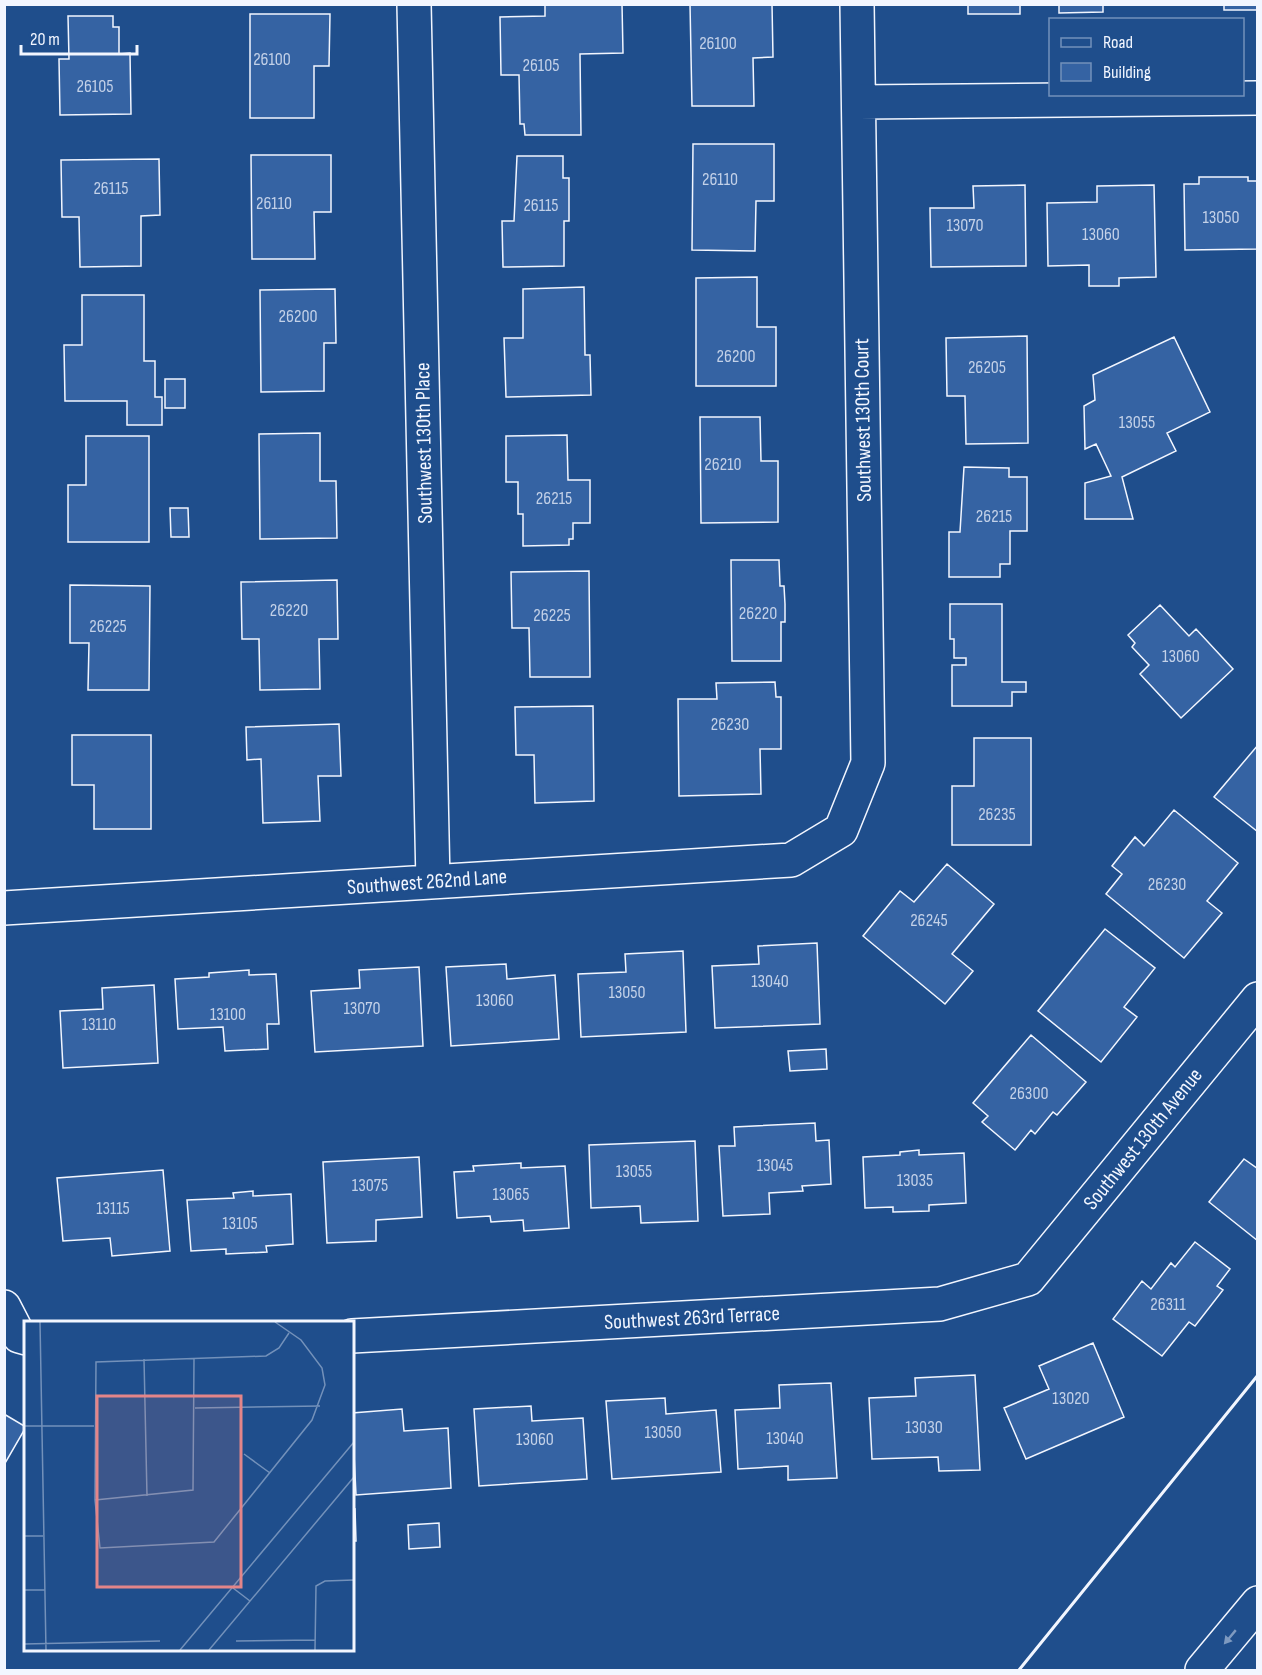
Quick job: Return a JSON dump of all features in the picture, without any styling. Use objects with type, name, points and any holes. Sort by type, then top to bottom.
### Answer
[{"type":"main road","name":"Southwest 130th Place","points":[[414,4],[433,882]]},
{"type":"main road","name":"Southwest 130th Court","points":[[841,830],[868,764],[857,4]]},
{"type":"main road","points":[[860,102],[1257,98]]},
{"type":"main road","name":"Southwest 262nd Lane","points":[[4,908],[791,860],[841,830]]},
{"type":"main road","name":"Southwest 130th Avenue","points":[[1028,1279],[1257,999]]},
{"type":"main road","name":"Southwest 263rd Terrace","points":[[354,1336],[940,1304],[1028,1279]]},
{"type":"main road","points":[[4,1307],[22,1337]]},
{"type":"main road","points":[[1202,1671],[1257,1603]]},
{"type":"building","points":[[545,4],[622,4],[623,53],[580,54],[581,135],[525,135],[524,124],[520,124],[519,75],[501,75],[500,17],[545,16]]},
{"type":"building","points":[[690,4],[772,4],[773,57],[753,58],[754,106],[692,106]]},
{"type":"building","points":[[968,4],[1020,4],[1020,14],[968,14]]},
{"type":"building","points":[[1059,4],[1123,4],[1103,5],[1103,12],[1059,13]]},
{"type":"building","points":[[1224,4],[1258,4],[1258,10],[1224,10]]},
{"type":"building","points":[[250,14],[330,14],[329,66],[314,66],[314,118],[250,118]]},
{"type":"building","points":[[68,16],[113,16],[113,27],[119,27],[119,54],[130,53],[131,114],[60,115],[59,59],[69,59]]},
{"type":"building","points":[[693,144],[774,144],[774,201],[756,201],[755,251],[692,250]]},
{"type":"building","points":[[251,155],[331,155],[331,212],[314,212],[315,259],[252,259]]},
{"type":"building","points":[[517,156],[563,156],[563,178],[569,178],[569,221],[564,221],[564,266],[503,267],[502,221],[514,221]]},
{"type":"building","points":[[159,159],[160,215],[141,216],[141,266],[80,267],[79,217],[62,217],[61,160]]},
{"type":"building","points":[[1199,177],[1248,177],[1248,181],[1258,181],[1258,249],[1185,250],[1184,184],[1199,184]]},
{"type":"building","points":[[1025,185],[1026,266],[931,267],[930,208],[974,208],[973,186]]},
{"type":"building","points":[[1154,185],[1156,277],[1119,278],[1119,286],[1089,286],[1089,265],[1048,266],[1047,203],[1097,202],[1097,186]]},
{"type":"building","points":[[757,277],[757,327],[776,327],[776,386],[696,386],[696,278]]},
{"type":"building","points":[[584,287],[585,355],[590,355],[591,395],[506,397],[504,338],[523,338],[523,289]]},
{"type":"building","points":[[335,289],[336,343],[324,343],[324,391],[261,392],[260,290]]},
{"type":"building","points":[[82,295],[144,295],[144,361],[155,361],[155,397],[162,397],[162,425],[127,425],[127,401],[65,401],[64,345],[82,345]]},
{"type":"building","points":[[1027,336],[1028,443],[966,444],[965,396],[947,396],[946,338]]},
{"type":"building","points":[[1174,337],[1210,412],[1167,433],[1176,451],[1122,477],[1133,519],[1085,519],[1085,483],[1111,476],[1096,444],[1085,449],[1084,406],[1095,400],[1093,375]]},
{"type":"building","points":[[165,379],[185,379],[185,408],[165,408]]},
{"type":"building","points":[[700,417],[760,417],[761,461],[778,461],[778,522],[701,523]]},
{"type":"building","points":[[320,433],[320,481],[336,481],[337,538],[260,539],[259,434]]},
{"type":"building","points":[[567,435],[568,480],[590,480],[590,523],[573,523],[573,539],[569,539],[569,545],[523,546],[523,514],[518,514],[518,482],[506,482],[506,436]]},
{"type":"building","points":[[86,436],[149,436],[149,542],[68,542],[68,485],[86,485]]},
{"type":"building","points":[[964,467],[1009,468],[1009,477],[1027,477],[1027,531],[1010,531],[1010,564],[1000,564],[1000,577],[949,577],[949,532],[960,532]]},
{"type":"building","points":[[170,508],[188,508],[189,537],[171,537]]},
{"type":"building","points":[[731,560],[779,560],[780,586],[784,586],[785,604],[785,622],[781,622],[781,661],[732,661]]},
{"type":"building","points":[[589,571],[590,677],[530,677],[529,628],[512,628],[511,572]]},
{"type":"building","points":[[337,580],[338,639],[319,639],[320,689],[260,690],[259,639],[242,639],[241,582]]},
{"type":"building","points":[[70,585],[150,586],[149,690],[88,690],[89,643],[70,643]]},
{"type":"building","points":[[950,604],[1002,604],[1002,682],[1026,682],[1026,692],[1012,692],[1012,706],[952,706],[952,665],[966,665],[966,658],[954,658],[954,639],[950,639]]},
{"type":"building","points":[[1160,605],[1189,636],[1196,629],[1233,669],[1181,718],[1140,674],[1149,665],[1132,647],[1135,643],[1128,635]]},
{"type":"building","points":[[775,682],[776,697],[781,697],[781,749],[760,749],[761,794],[679,796],[678,699],[717,699],[716,683]]},
{"type":"building","points":[[593,706],[594,801],[535,803],[534,755],[516,755],[515,707]]},
{"type":"building","points":[[339,724],[341,776],[318,776],[320,821],[263,823],[261,759],[247,760],[246,727]]},
{"type":"building","points":[[72,735],[151,735],[151,829],[94,829],[94,785],[72,785]]},
{"type":"building","points":[[974,738],[1031,738],[1031,845],[952,845],[952,786],[974,786]]},
{"type":"building","points":[[1258,745],[1258,832],[1214,797]]},
{"type":"building","points":[[1174,810],[1238,863],[1207,901],[1222,913],[1184,958],[1106,894],[1122,874],[1112,866],[1135,837],[1144,846]]},
{"type":"building","points":[[947,864],[994,904],[952,954],[973,971],[945,1004],[863,936],[900,891],[914,902]]},
{"type":"building","points":[[1105,929],[1155,968],[1124,1007],[1137,1017],[1101,1062],[1038,1011]]},
{"type":"building","points":[[817,943],[820,1024],[715,1028],[712,966],[759,964],[758,946]]},
{"type":"building","points":[[683,951],[686,1032],[581,1037],[578,974],[626,972],[625,954]]},
{"type":"building","points":[[506,964],[507,979],[555,975],[559,1039],[451,1046],[446,967]]},
{"type":"building","points":[[419,967],[423,1046],[315,1052],[311,991],[360,988],[359,970]]},
{"type":"building","points":[[249,970],[249,975],[276,974],[279,1024],[267,1024],[268,1049],[225,1051],[223,1027],[178,1029],[175,979],[209,977],[209,973]]},
{"type":"building","points":[[154,985],[158,1063],[63,1068],[60,1011],[103,1009],[102,988]]},
{"type":"building","points":[[1031,1035],[1086,1082],[1057,1115],[1053,1112],[1035,1134],[1031,1130],[1015,1150],[982,1122],[988,1116],[973,1103]]},
{"type":"building","points":[[826,1049],[827,1069],[790,1071],[788,1051]]},
{"type":"building","points":[[815,1123],[816,1141],[829,1140],[831,1184],[802,1186],[803,1191],[769,1193],[770,1214],[723,1216],[719,1146],[735,1146],[734,1127]]},
{"type":"building","points":[[695,1141],[698,1221],[641,1223],[640,1206],[591,1208],[589,1145]]},
{"type":"building","points":[[919,1150],[919,1155],[964,1153],[966,1203],[929,1205],[929,1211],[893,1212],[893,1207],[865,1208],[863,1157],[900,1155],[900,1152]]},
{"type":"building","points":[[419,1157],[422,1217],[376,1220],[376,1241],[327,1243],[323,1162]]},
{"type":"building","points":[[1244,1159],[1258,1169],[1258,1241],[1209,1202]]},
{"type":"building","points":[[521,1163],[521,1168],[565,1166],[569,1228],[524,1231],[523,1220],[491,1222],[490,1216],[457,1218],[454,1172],[474,1171],[473,1166]]},
{"type":"building","points":[[163,1170],[170,1251],[112,1256],[110,1238],[63,1241],[57,1178]]},
{"type":"building","points":[[253,1191],[253,1196],[291,1194],[293,1244],[266,1246],[267,1252],[226,1254],[226,1249],[191,1251],[187,1200],[234,1198],[233,1193]]},
{"type":"building","points":[[1195,1242],[1230,1269],[1217,1286],[1223,1290],[1195,1326],[1189,1322],[1162,1356],[1113,1319],[1142,1281],[1151,1289],[1171,1263],[1175,1267]]},
{"type":"building","points":[[1093,1343],[1124,1417],[1026,1459],[1004,1408],[1049,1389],[1039,1366]]},
{"type":"building","points":[[975,1375],[980,1470],[939,1471],[938,1457],[872,1459],[869,1398],[916,1396],[915,1378]]},
{"type":"building","points":[[831,1383],[837,1478],[788,1480],[788,1466],[738,1469],[735,1410],[780,1408],[779,1385]]},
{"type":"building","points":[[665,1398],[666,1414],[716,1410],[721,1472],[612,1479],[606,1401]]},
{"type":"building","points":[[531,1406],[532,1421],[583,1418],[587,1479],[479,1486],[474,1409]]},
{"type":"building","points":[[402,1409],[404,1431],[448,1428],[451,1488],[356,1495],[354,1413]]},
{"type":"building","points":[[4,1414],[24,1426],[24,1430],[4,1465]]},
{"type":"building","points":[[355,1509],[356,1541],[354,1541]]},
{"type":"building","points":[[439,1523],[440,1547],[409,1549],[408,1525]]},
{"type":"wall","points":[[1019,1670],[1258,1375]]}]
